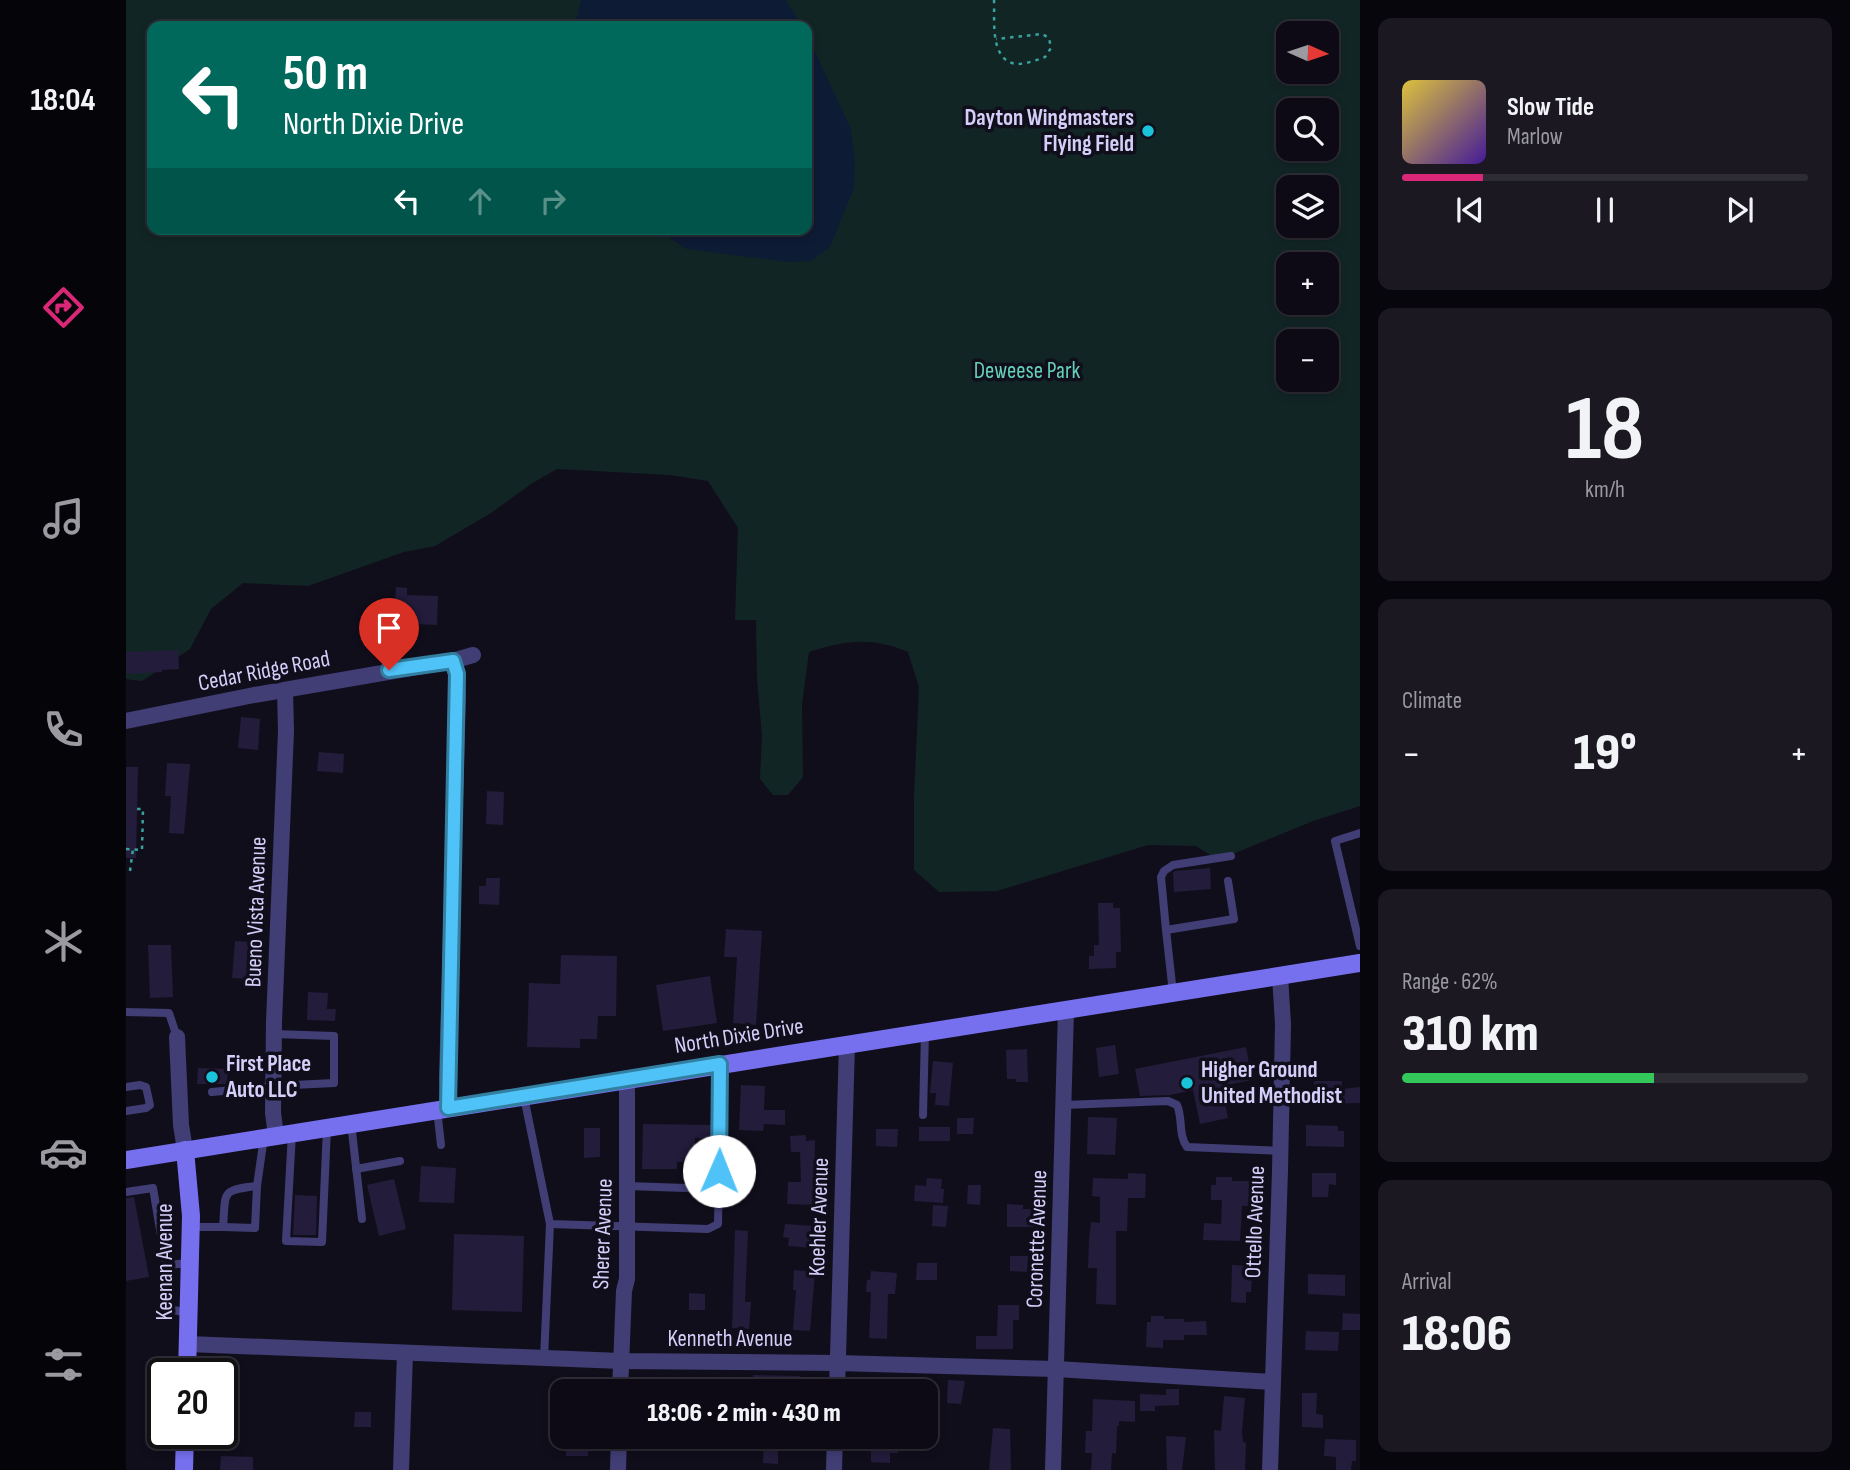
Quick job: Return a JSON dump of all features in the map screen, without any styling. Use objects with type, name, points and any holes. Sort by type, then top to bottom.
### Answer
[{"type":"main road","name":"North Dixie Drive","points":[[126,1160],[1360,963]]},
{"type":"main road","name":"Keenan Avenue","points":[[185,1150],[191,1227],[188,1358]]},
{"type":"main road","points":[[184,1470],[185,1449]]},
{"type":"street","name":"Cedar Ridge Road","points":[[126,721],[415,665],[453,661],[472,655]]},
{"type":"street","points":[[442,1108],[447,1077],[458,695],[453,661]]},
{"type":"street","name":"Bueno Vista Avenue","points":[[277,1135],[273,1086],[286,730],[285,690]]},
{"type":"street","name":"Ottello Avenue","points":[[1270,1470],[1281,1151],[1283,1024],[1280,976]]},
{"type":"street","name":"Coronette Avenue","points":[[1053,1470],[1066,1010]]},
{"type":"street","points":[[177,1037],[181,1125],[185,1150]]},
{"type":"street","name":"Koehler Avenue","points":[[837,1379],[847,1044]]},
{"type":"street","name":"Sherer Avenue","points":[[620,1379],[624,1291],[627,1279],[627,1079]]},
{"type":"street","name":"Kenneth Avenue","points":[[188,1344],[544,1359],[1056,1369],[1272,1382]]},
{"type":"street","points":[[401,1470],[405,1353]]},
{"type":"street","points":[[618,1470],[619,1449]]},
{"type":"street","points":[[835,1449],[835,1470]]},
{"type":"lane","points":[[1360,833],[1335,841],[1360,946]]},
{"type":"lane","points":[[1173,993],[1161,877],[1164,871],[1173,865],[1231,856]]},
{"type":"lane","points":[[1166,930],[1234,919],[1228,881]]},
{"type":"lane","points":[[126,1012],[169,1013],[177,1037]]},
{"type":"lane","points":[[923,1115],[925,1032]]},
{"type":"lane","points":[[212,1092],[334,1083],[334,1036],[274,1034]]},
{"type":"lane","points":[[550,1224],[708,1229],[718,1224],[720,1064]]},
{"type":"lane","points":[[126,1087],[140,1084],[146,1087],[149,1105],[146,1108],[126,1111]]},
{"type":"lane","points":[[523,1096],[550,1224],[544,1359]]},
{"type":"lane","points":[[1064,1105],[1168,1101],[1177,1105],[1180,1112],[1182,1140],[1187,1147],[1281,1151]]},
{"type":"lane","points":[[441,1145],[442,1108]]},
{"type":"lane","points":[[351,1123],[362,1220]]},
{"type":"lane","points":[[277,1135],[286,1241],[322,1242],[327,1127]]},
{"type":"lane","points":[[191,1227],[255,1228],[257,1186],[277,1135]]},
{"type":"lane","points":[[356,1169],[400,1161]]},
{"type":"lane","points":[[223,1227],[225,1197],[233,1189],[257,1186]]},
{"type":"lane","points":[[628,1186],[686,1188]]},
{"type":"lane","points":[[126,1192],[153,1188],[166,1265],[169,1309],[189,1313]]},
{"type":"lane","points":[[166,1265],[190,1263]]},
{"type":"path","points":[[994,0],[996,39],[997,48],[1001,55],[1017,64],[1045,57],[1051,48],[1049,38],[1042,34],[996,39]]},
{"type":"path","points":[[126,849],[142,850],[143,809],[137,809]]},
{"type":"path","points":[[130,871],[133,849]]},
{"type":"green space","name":"Deweese Park","points":[[126,0],[1360,0],[1360,806],[1313,821],[1218,860],[1196,846],[1148,845],[997,891],[939,892],[914,870],[919,687],[908,652],[882,644],[858,642],[809,652],[802,704],[803,777],[788,795],[773,795],[760,779],[762,736],[756,620],[735,620],[738,528],[708,481],[670,475],[557,469],[435,546],[404,552],[308,586],[243,583],[211,609],[190,649],[142,681],[126,679]]},
{"type":"water","points":[[581,0],[786,0],[799,21],[576,21]]},
{"type":"water","points":[[812,46],[851,129],[855,163],[854,188],[830,247],[811,261],[788,262],[686,249],[667,235],[812,235]]},
{"type":"building","points":[[396,587],[407,588],[407,595],[438,596],[437,625],[394,623]]},
{"type":"building","points":[[178,650],[179,669],[126,674],[126,652]]},
{"type":"building","points":[[241,717],[260,719],[258,750],[238,748]]},
{"type":"building","points":[[319,752],[344,754],[343,773],[317,771]]},
{"type":"building","points":[[167,763],[190,764],[184,834],[169,833],[171,796],[165,796]]},
{"type":"building","points":[[126,767],[138,767],[136,858],[126,858]]},
{"type":"building","points":[[487,791],[504,792],[503,825],[486,824]]},
{"type":"building","points":[[1210,868],[1211,889],[1174,892],[1175,871]]},
{"type":"building","points":[[486,878],[500,878],[499,905],[479,904],[479,886],[486,886]]},
{"type":"building","points":[[1098,903],[1113,903],[1113,908],[1120,908],[1121,952],[1116,952],[1116,968],[1089,969],[1089,956],[1094,956],[1094,945],[1099,945]]},
{"type":"building","points":[[726,929],[762,931],[756,1025],[733,1023],[737,957],[724,957]]},
{"type":"building","points":[[235,941],[252,942],[249,979],[232,978]]},
{"type":"building","points":[[148,945],[171,945],[173,997],[150,998]]},
{"type":"building","points":[[561,955],[617,956],[616,1016],[598,1016],[597,1039],[580,1039],[580,1048],[527,1047],[529,983],[560,984]]},
{"type":"building","points":[[710,976],[717,1023],[663,1031],[656,985]]},
{"type":"building","points":[[308,992],[328,993],[327,1009],[336,1009],[335,1021],[307,1020]]},
{"type":"building","points":[[1115,1045],[1119,1074],[1099,1077],[1096,1048]]},
{"type":"building","name":"Higher Ground United Methodist","points":[[1246,1047],[1252,1080],[1222,1086],[1228,1118],[1200,1124],[1193,1090],[1170,1095],[1140,1096],[1135,1069]]},
{"type":"building","points":[[1027,1049],[1028,1082],[1007,1079],[1006,1050]]},
{"type":"building","points":[[933,1061],[953,1063],[949,1106],[935,1105],[936,1093],[930,1093]]},
{"type":"building","name":"First Place Auto LLC","points":[[198,1068],[228,1069],[227,1084],[197,1084]]},
{"type":"building","points":[[1314,1081],[1342,1081],[1342,1089],[1360,1087],[1360,1103],[1314,1104]]},
{"type":"building","points":[[741,1085],[765,1086],[764,1110],[785,1110],[785,1125],[764,1124],[763,1131],[739,1130]]},
{"type":"building","points":[[1088,1117],[1117,1118],[1115,1155],[1087,1154]]},
{"type":"building","points":[[957,1118],[974,1118],[973,1134],[957,1134]]},
{"type":"building","points":[[643,1124],[713,1125],[713,1139],[695,1138],[695,1162],[677,1162],[677,1169],[642,1169]]},
{"type":"building","points":[[1306,1125],[1338,1126],[1338,1131],[1344,1131],[1344,1147],[1306,1146]]},
{"type":"building","points":[[919,1127],[950,1127],[950,1141],[919,1141]]},
{"type":"building","points":[[584,1128],[600,1128],[600,1157],[584,1158]]},
{"type":"building","points":[[876,1129],[898,1129],[897,1147],[876,1146]]},
{"type":"building","points":[[806,1135],[806,1141],[815,1140],[814,1205],[787,1204],[788,1182],[801,1182],[800,1152],[791,1152],[790,1136]]},
{"type":"building","points":[[421,1166],[456,1168],[454,1203],[419,1202]]},
{"type":"building","points":[[1128,1173],[1146,1174],[1145,1198],[1128,1198],[1127,1231],[1116,1231],[1116,1305],[1096,1304],[1097,1268],[1088,1268],[1091,1222],[1100,1223],[1100,1197],[1092,1196],[1093,1178],[1128,1179]]},
{"type":"building","points":[[1312,1173],[1336,1173],[1336,1185],[1329,1184],[1328,1197],[1312,1197]]},
{"type":"building","points":[[1216,1177],[1249,1181],[1249,1206],[1242,1206],[1240,1241],[1203,1240],[1204,1223],[1221,1224],[1222,1200],[1211,1200],[1211,1185],[1216,1185]]},
{"type":"building","points":[[927,1178],[942,1179],[943,1203],[914,1201],[915,1185],[926,1186]]},
{"type":"building","points":[[394,1179],[406,1229],[379,1236],[367,1185]]},
{"type":"building","points":[[968,1185],[981,1185],[980,1205],[967,1204]]},
{"type":"building","points":[[295,1195],[317,1196],[316,1235],[293,1235]]},
{"type":"building","points":[[134,1197],[149,1277],[126,1281],[126,1198]]},
{"type":"building","points":[[1007,1204],[1023,1205],[1023,1209],[1035,1209],[1035,1227],[1007,1227]]},
{"type":"building","points":[[933,1205],[948,1206],[946,1227],[932,1226]]},
{"type":"building","points":[[785,1224],[814,1226],[812,1248],[788,1246],[789,1238],[783,1237]]},
{"type":"building","points":[[735,1230],[748,1231],[745,1302],[751,1302],[749,1329],[732,1328]]},
{"type":"building","points":[[454,1234],[524,1236],[522,1312],[452,1310]]},
{"type":"building","points":[[1010,1256],[1028,1256],[1027,1272],[1010,1271]]},
{"type":"building","points":[[917,1263],[937,1263],[937,1280],[916,1280]]},
{"type":"building","points":[[1232,1265],[1246,1266],[1246,1278],[1252,1278],[1251,1292],[1246,1292],[1246,1303],[1231,1302]]},
{"type":"building","points":[[794,1270],[815,1272],[810,1331],[793,1330],[796,1290],[793,1290]]},
{"type":"building","points":[[871,1271],[897,1273],[895,1294],[888,1294],[887,1339],[869,1338],[871,1292],[866,1292]]},
{"type":"building","points":[[1308,1274],[1345,1275],[1345,1296],[1308,1294]]},
{"type":"building","points":[[689,1293],[705,1294],[705,1310],[689,1310]]},
{"type":"building","points":[[998,1305],[1019,1305],[1019,1320],[1013,1320],[1013,1349],[976,1349],[976,1336],[997,1336]]},
{"type":"building","points":[[1343,1313],[1360,1314],[1360,1330],[1342,1330]]},
{"type":"building","points":[[1151,1316],[1184,1319],[1184,1322],[1206,1321],[1207,1335],[1184,1335],[1184,1340],[1163,1340],[1163,1348],[1146,1347],[1147,1322],[1151,1322]]},
{"type":"building","points":[[1306,1331],[1339,1332],[1338,1351],[1305,1350]]},
{"type":"building","points":[[753,1375],[800,1376],[800,1379],[753,1379]]},
{"type":"building","points":[[948,1380],[965,1381],[961,1404],[947,1403]]},
{"type":"building","points":[[1166,1389],[1179,1389],[1179,1405],[1155,1406],[1155,1411],[1140,1411],[1140,1394],[1166,1395]]},
{"type":"building","points":[[1302,1393],[1317,1393],[1316,1414],[1323,1415],[1323,1428],[1302,1427]]},
{"type":"building","points":[[1224,1396],[1245,1398],[1242,1431],[1243,1442],[1246,1443],[1245,1470],[1215,1470],[1214,1430],[1221,1431]]},
{"type":"building","points":[[1093,1399],[1135,1401],[1135,1422],[1119,1421],[1117,1426],[1116,1454],[1112,1453],[1111,1470],[1091,1470],[1092,1453],[1085,1453],[1086,1431],[1092,1431]]},
{"type":"building","points":[[355,1412],[371,1412],[371,1427],[354,1427]]},
{"type":"building","points":[[993,1428],[1010,1429],[1011,1470],[989,1470]]},
{"type":"building","points":[[1166,1436],[1186,1437],[1182,1470],[1167,1470]]},
{"type":"building","points":[[1325,1439],[1356,1440],[1356,1461],[1352,1461],[1351,1470],[1336,1470],[1336,1457],[1324,1456]]},
{"type":"building","points":[[566,1449],[588,1449],[588,1456],[566,1456]]},
{"type":"building","points":[[764,1449],[778,1449],[778,1464],[763,1463]]},
{"type":"building","points":[[871,1449],[898,1449],[898,1453],[890,1453],[890,1463],[871,1462]]},
{"type":"building","points":[[221,1456],[253,1457],[253,1470],[220,1470]]},
{"type":"place","name":"Dayton Wingmasters Flying Field","points":[[1148,131]]},
{"type":"place","name":"First Place Auto LLC","points":[[212,1077]]},
{"type":"place","name":"Higher Ground United Methodist","points":[[1187,1083]]},
{"type":"route","points":[[389,670],[453,661],[457,674],[448,1108],[720,1064],[719,1171]]}]
